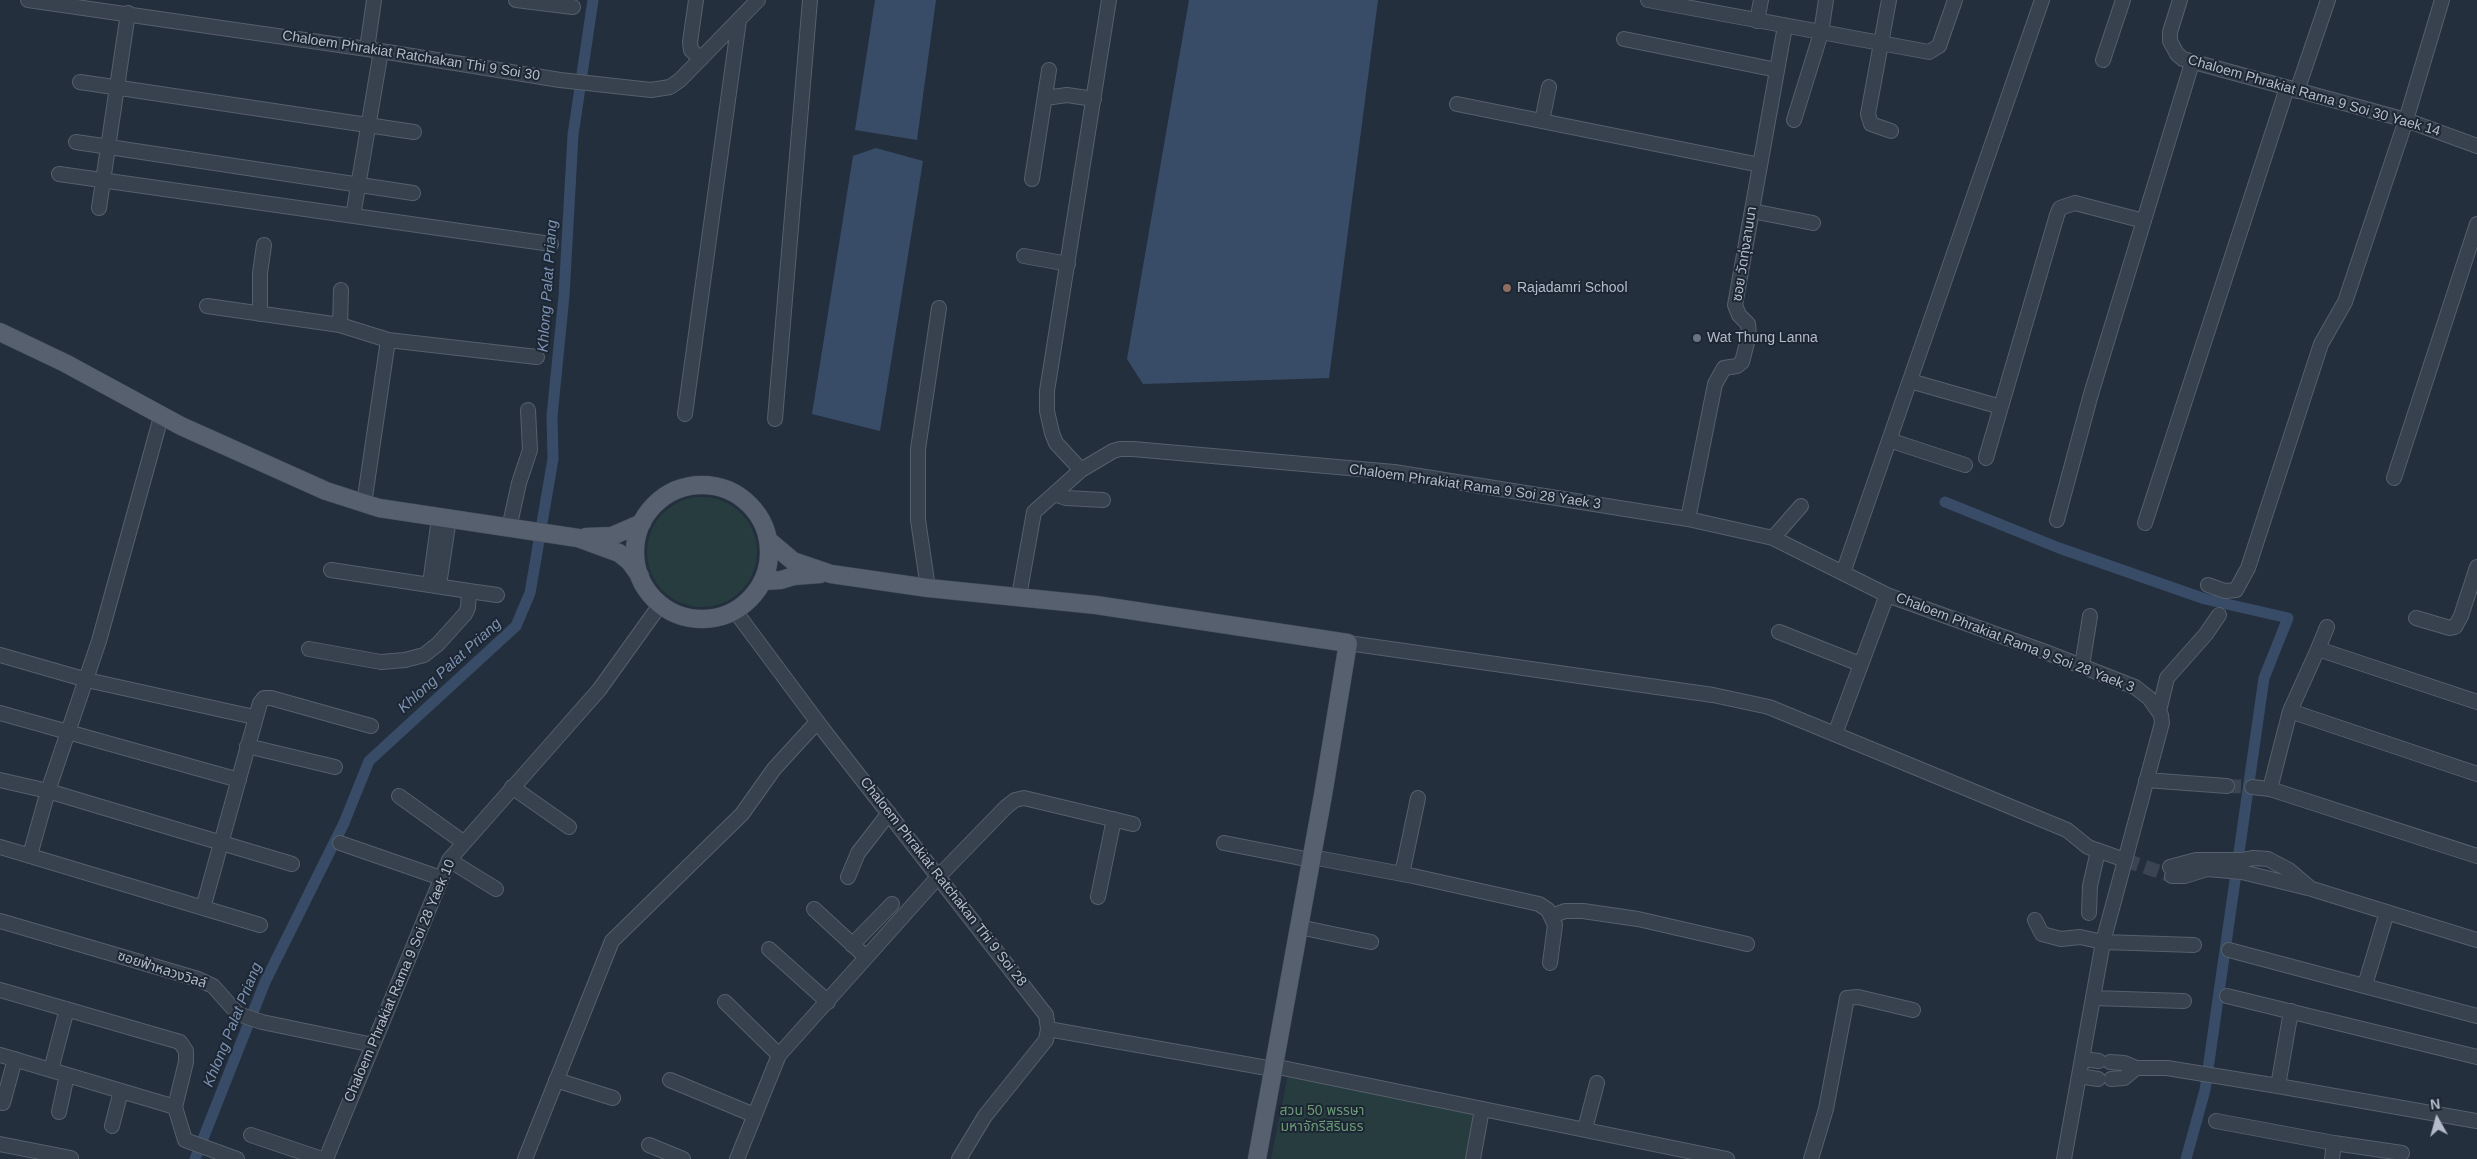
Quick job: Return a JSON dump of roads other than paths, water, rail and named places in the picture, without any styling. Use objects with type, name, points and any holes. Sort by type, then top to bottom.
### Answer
[{"type":"main road","points":[[1,335],[65,363],[161,416],[326,491],[364,504],[444,519],[578,538],[612,536],[642,523]]},
{"type":"main road","points":[[578,538],[619,553],[630,562],[645,587],[660,605],[672,612],[697,619],[723,616],[735,611],[752,598],[763,580],[769,560],[768,540],[764,527],[749,505],[739,496],[714,486],[700,486],[674,492],[653,508],[642,523],[635,552],[640,576]]},
{"type":"main road","points":[[768,540],[793,561],[831,574]]},
{"type":"main road","points":[[763,580],[781,580],[809,574],[831,574],[928,588],[1096,605],[1348,643],[1312,858],[1257,1159]]},
{"type":"street","name":"Chaloem Phrakiat Ratchakan Thi 9 Soi 30","points":[[28,0],[381,51],[560,80],[651,90],[670,87],[701,59],[758,0]]},
{"type":"street","points":[[367,49],[374,0]]},
{"type":"street","points":[[521,0],[573,7]]},
{"type":"street","points":[[696,0],[690,42],[691,50],[701,59]]},
{"type":"street","points":[[775,419],[810,0]]},
{"type":"street","points":[[1081,470],[1056,442],[1047,411],[1048,391],[1109,0]]},
{"type":"street","points":[[1648,0],[1695,5],[1757,21],[1880,44],[1934,51],[1939,46],[1955,0]]},
{"type":"street","points":[[1757,21],[1761,0]]},
{"type":"street","points":[[1794,120],[1821,33],[1826,0]]},
{"type":"street","points":[[1889,0],[1868,114],[1871,124],[1891,131]]},
{"type":"street","points":[[1843,573],[2042,0]]},
{"type":"street","points":[[2103,60],[2122,0]]},
{"type":"street","name":"Chaloem Phrakiat Rama 9 Soi 30 Yaek 14","points":[[2180,0],[2170,32],[2170,41],[2177,54],[2192,63],[2406,120],[2477,146]]},
{"type":"street","points":[[2145,523],[2292,89],[2328,0]]},
{"type":"street","points":[[2208,585],[2225,591],[2236,590],[2248,568],[2321,344],[2344,302],[2406,120],[2442,0]]},
{"type":"street","points":[[99,208],[128,13]]},
{"type":"street","points":[[685,414],[739,20]]},
{"type":"street","name":"ซอย วัดทุ่งลานนา","points":[[1688,519],[1715,384],[1724,368],[1737,366],[1742,362],[1749,335],[1748,324],[1739,314],[1735,305],[1785,26]]},
{"type":"street","points":[[1624,39],[1777,70]]},
{"type":"street","points":[[353,216],[381,51]]},
{"type":"street","points":[[2057,520],[2092,394],[2192,63]]},
{"type":"street","points":[[1032,179],[1049,70]]},
{"type":"street","points":[[80,82],[414,132]]},
{"type":"street","points":[[1542,121],[1549,87]]},
{"type":"street","points":[[1044,98],[1067,95],[1094,99]]},
{"type":"street","points":[[1457,104],[1760,165]]},
{"type":"street","points":[[76,142],[413,192]]},
{"type":"street","points":[[59,174],[551,244]]},
{"type":"street","points":[[1986,458],[2056,214],[2060,208],[2075,203],[2144,221]]},
{"type":"street","points":[[1752,211],[1813,223]]},
{"type":"street","points":[[2394,478],[2477,224]]},
{"type":"street","points":[[260,314],[260,274],[264,245]]},
{"type":"street","points":[[1024,256],[1068,264]]},
{"type":"street","points":[[340,325],[341,290]]},
{"type":"street","points":[[206,306],[340,325],[388,340],[537,357]]},
{"type":"street","points":[[928,588],[918,520],[918,449],[939,308]]},
{"type":"street","points":[[364,504],[388,340]]},
{"type":"street","points":[[1910,381],[1994,405]]},
{"type":"street","points":[[516,529],[519,483],[530,450],[528,410]]},
{"type":"street","points":[[30,855],[48,791],[87,680],[161,416]]},
{"type":"street","points":[[1889,440],[1965,465]]},
{"type":"street","name":"Chaloem Phrakiat Rama 9 Soi 28 Yaek 3","points":[[1019,596],[1034,512],[1081,470],[1120,449],[1394,472],[1688,519],[1773,538],[1887,595],[2135,687],[2149,698],[2159,711]]},
{"type":"street","points":[[1054,494],[1066,498],[1103,500]]},
{"type":"street","points":[[1773,538],[1801,506]]},
{"type":"street","points":[[434,585],[444,519]]},
{"type":"street","points":[[2416,618],[2450,628],[2455,627],[2461,616],[2477,567]]},
{"type":"street","points":[[331,570],[497,595]]},
{"type":"street","points":[[309,649],[381,662],[405,660],[424,654],[438,644],[465,614],[469,592]]},
{"type":"street","name":"Chaloem Phrakiat Rama 9 Soi 28 Yaek 3","points":[[1835,734],[1887,595]]},
{"type":"street","name":"Chaloem Phrakiat Rama 9 Soi 28 Yaek 10","points":[[326,1159],[449,860],[599,690],[660,605]]},
{"type":"street","name":"Chaloem Phrakiat Ratchakan Thi 9 Soi 28","points":[[735,611],[817,722],[1041,1006],[1046,1015],[1048,1029]]},
{"type":"street","points":[[2064,1159],[2103,942],[2162,723],[2159,711],[2166,678],[2206,634],[2219,615]]},
{"type":"street","points":[[2082,666],[2090,616]]},
{"type":"street","points":[[2270,789],[2290,711],[2327,627]]},
{"type":"street","points":[[1779,632],[1860,664]]},
{"type":"street","points":[[1348,643],[1713,695],[1769,707],[2067,830],[2088,847],[2125,860]]},
{"type":"street","points":[[2318,649],[2477,702]]},
{"type":"street","points":[[0,655],[87,680],[254,717]]},
{"type":"street","points":[[203,908],[222,844],[254,717],[260,702],[264,698],[270,698],[370,726]]},
{"type":"street","points":[[2290,711],[2477,774]]},
{"type":"street","points":[[0,713],[239,780]]},
{"type":"street","points":[[524,1159],[612,941],[742,814],[774,769],[817,722]]},
{"type":"street","points":[[247,746],[335,767]]},
{"type":"street","points":[[0,780],[48,791],[292,864]]},
{"type":"street","points":[[2146,780],[2227,786]]},
{"type":"street","points":[[2252,786],[2270,789],[2477,856]]},
{"type":"street","points":[[512,788],[568,827]]},
{"type":"street","points":[[399,796],[463,842]]},
{"type":"street","points":[[737,1159],[780,1055],[938,877],[1015,800],[1024,798],[1037,800],[1133,824]]},
{"type":"street","points":[[1402,874],[1418,798]]},
{"type":"street","points":[[848,877],[858,853],[888,813]]},
{"type":"street","points":[[1098,897],[1114,819]]},
{"type":"street","points":[[1224,843],[1402,874],[1539,904],[1548,910],[1552,916],[1555,933],[1550,963]]},
{"type":"street","points":[[340,844],[441,878]]},
{"type":"street","points":[[0,847],[260,925]]},
{"type":"street","points":[[2089,913],[2090,886],[2098,851]]},
{"type":"street","points":[[2242,866],[2254,858],[2278,863],[2312,889]]},
{"type":"street","points":[[449,860],[496,889]]},
{"type":"street","points":[[2171,872],[2196,860],[2222,865],[2242,866],[2477,940]]},
{"type":"street","points":[[852,945],[892,904]]},
{"type":"street","points":[[814,909],[866,957]]},
{"type":"street","points":[[1552,916],[1565,911],[1583,911],[1638,919],[1747,944]]},
{"type":"street","points":[[2365,985],[2387,912]]},
{"type":"street","points":[[2035,920],[2042,934],[2061,939],[2080,937],[2103,942],[2194,945]]},
{"type":"street","name":"ซอยฟ้าหลวงวิลล์","points":[[0,921],[198,979],[213,986],[238,1014],[262,1022],[372,1045]]},
{"type":"street","points":[[1299,927],[1372,942]]},
{"type":"street","points":[[769,949],[828,1002]]},
{"type":"street","points":[[2228,950],[2477,1016]]},
{"type":"street","points":[[0,990],[180,1042],[186,1051],[186,1062],[175,1107],[185,1140],[237,1159]]},
{"type":"street","points":[[2227,996],[2477,1057]]},
{"type":"street","points":[[1811,1159],[1826,1109],[1847,998],[1858,997],[1913,1010]]},
{"type":"street","points":[[2093,998],[2184,1001]]},
{"type":"street","points":[[725,1002],[780,1055]]},
{"type":"street","points":[[51,1070],[67,1010]]},
{"type":"street","points":[[2278,1086],[2291,1011]]},
{"type":"street","points":[[959,1159],[985,1116],[1046,1040],[1048,1029],[1273,1068],[1727,1159]]},
{"type":"street","points":[[0,1055],[175,1107]]},
{"type":"street","points":[[3,1103],[15,1059]]},
{"type":"street","points":[[2082,1059],[2124,1063],[2136,1068],[2167,1068],[2189,1074],[2278,1086],[2477,1121]]},
{"type":"street","points":[[2078,1076],[2104,1079],[2124,1078],[2136,1068]]},
{"type":"street","points":[[59,1112],[67,1075]]},
{"type":"street","points":[[556,1080],[613,1098]]},
{"type":"street","points":[[670,1080],[754,1115]]},
{"type":"street","points":[[1585,1130],[1596,1083]]},
{"type":"street","points":[[112,1126],[121,1091]]},
{"type":"street","points":[[1473,1159],[1482,1109]]},
{"type":"street","points":[[2216,1121],[2334,1143],[2402,1153]]},
{"type":"street","points":[[251,1135],[322,1159]]},
{"type":"street","points":[[2332,1159],[2334,1143]]},
{"type":"street","points":[[0,1144],[71,1158]]},
{"type":"street","points":[[649,1145],[683,1159]]},
{"type":"water","points":[[875,0],[936,0],[917,140],[855,130]]},
{"type":"water","points":[[1189,0],[1378,0],[1329,378],[1143,384],[1127,359]]},
{"type":"water","points":[[876,148],[923,161],[880,431],[812,414],[853,156]]},
{"type":"waterway","name":"Khlong Palat Priang","points":[[195,1159],[265,982],[344,823],[369,761],[516,626],[530,593],[553,459],[552,416],[564,296],[573,135],[593,0]]},
{"type":"waterway","points":[[1945,502],[2059,548],[2205,599],[2288,618],[2264,678],[2205,1090],[2186,1159]]},
{"type":"tunnel","points":[[2227,786],[2252,787]]},
{"type":"tunnel","points":[[2125,860],[2172,876]]},
{"type":"place","name":"Rajadamri School","points":[[1507,288]]},
{"type":"place","name":"Wat Thung Lanna","points":[[1697,338]]},
{"type":"park label","name":"สวน 50 พรรษา มหาจักรีสิรินธร","points":[[1322,1120]]}]
